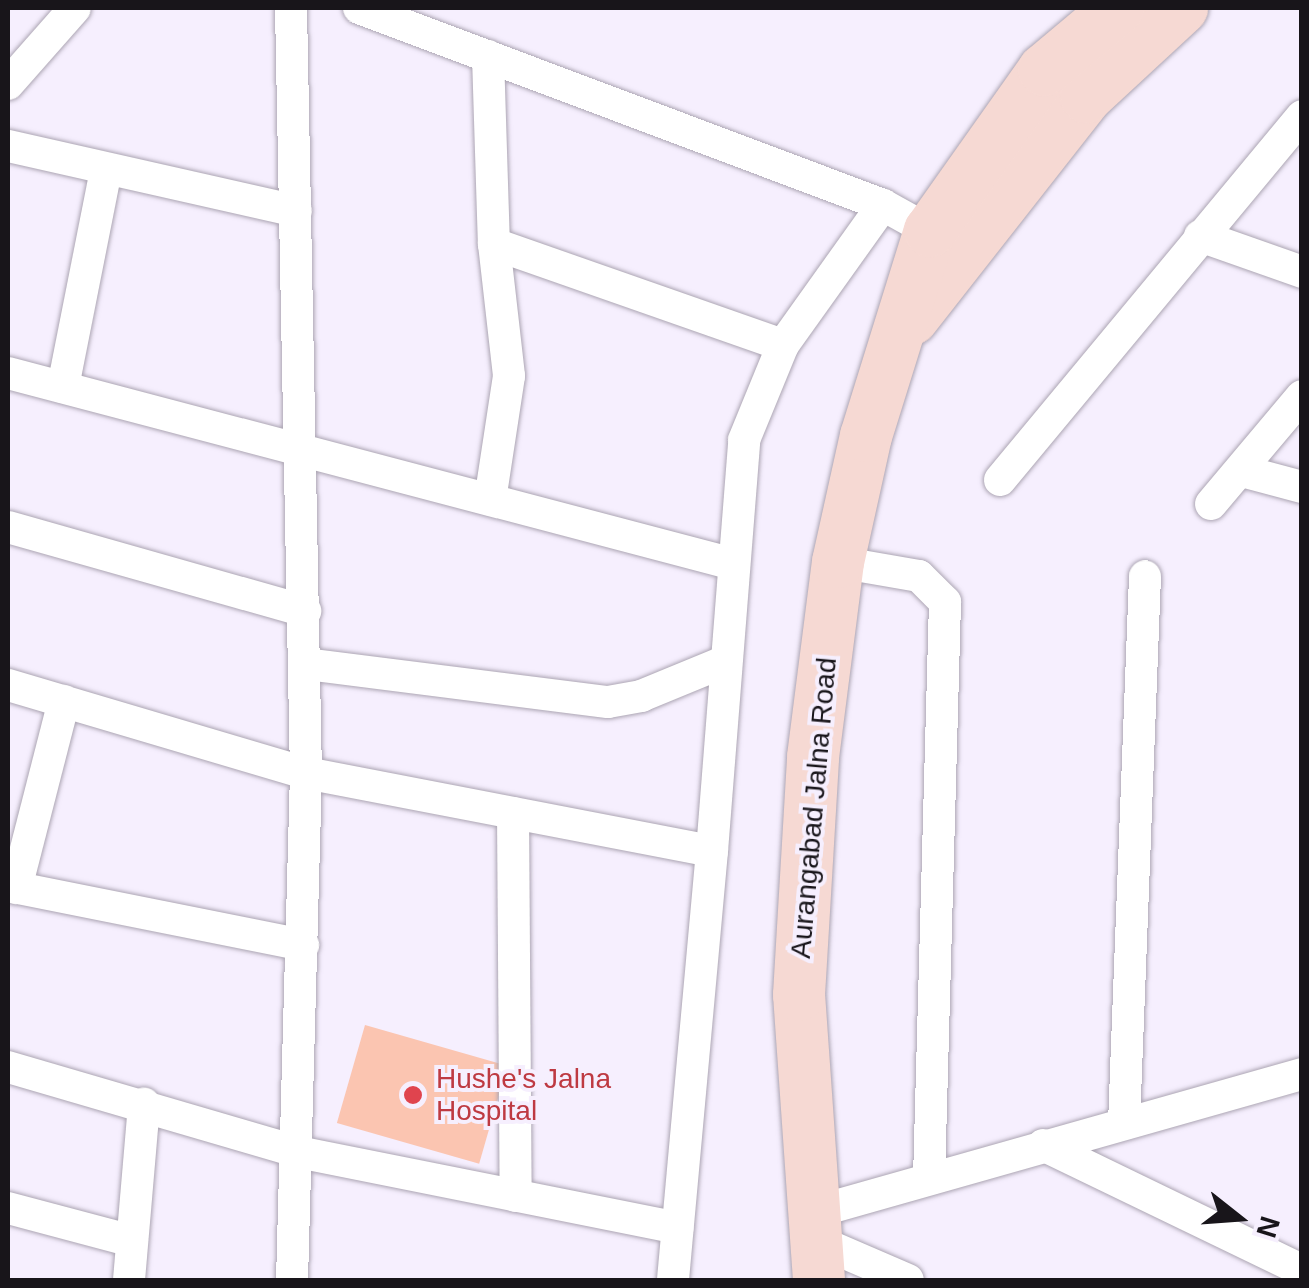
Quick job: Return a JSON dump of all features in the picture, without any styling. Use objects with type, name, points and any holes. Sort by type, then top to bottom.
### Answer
[{"type":"main road","name":"Aurangabad Jalna Road","points":[[815,1244],[799,995],[812,757],[838,562],[893,342],[930,231],[1044,70],[1118,8]]},
{"type":"main road","name":"Aurangabad Jalna Road","points":[[893,342],[1086,97],[1182,8]]},
{"type":"street","points":[[8,84],[74,8]]},
{"type":"street","points":[[291,8],[306,664],[298,1152],[292,1280]]},
{"type":"street","points":[[359,8],[882,205],[930,231]]},
{"type":"street","points":[[488,56],[494,244],[509,376],[490,500]]},
{"type":"street","points":[[1000,480],[1302,116]]},
{"type":"street","points":[[8,146],[296,211]]},
{"type":"street","points":[[62,387],[106,168]]},
{"type":"street","points":[[672,1280],[712,851],[740,455],[784,345],[882,205]]},
{"type":"street","points":[[1200,236],[1302,272]]},
{"type":"street","points":[[494,244],[784,345]]},
{"type":"street","points":[[8,372],[732,564]]},
{"type":"street","points":[[1211,504],[1302,396]]},
{"type":"street","points":[[1242,471],[1302,487]]},
{"type":"street","points":[[8,528],[305,611]]},
{"type":"street","points":[[838,562],[919,576],[945,602],[929,1178]]},
{"type":"street","points":[[1124,1123],[1145,576]]},
{"type":"street","points":[[306,664],[608,702],[641,696],[726,661]]},
{"type":"street","points":[[8,685],[306,773],[712,851]]},
{"type":"street","points":[[64,702],[12,887],[302,945]]},
{"type":"street","points":[[513,813],[516,1196]]},
{"type":"street","points":[[8,1067],[298,1152],[678,1228]]},
{"type":"street","points":[[815,1244],[929,1178],[1302,1074]]},
{"type":"street","points":[[129,1280],[144,1104]]},
{"type":"street","points":[[1043,1145],[1302,1270]]},
{"type":"street","points":[[8,1208],[132,1241]]},
{"type":"street","points":[[815,1244],[908,1280]]},
{"type":"building","points":[[365,1025],[507,1066],[479,1164],[337,1123]]},
{"type":"place","name":"Hushe's Jalna Hospital","points":[[413,1095]]}]
